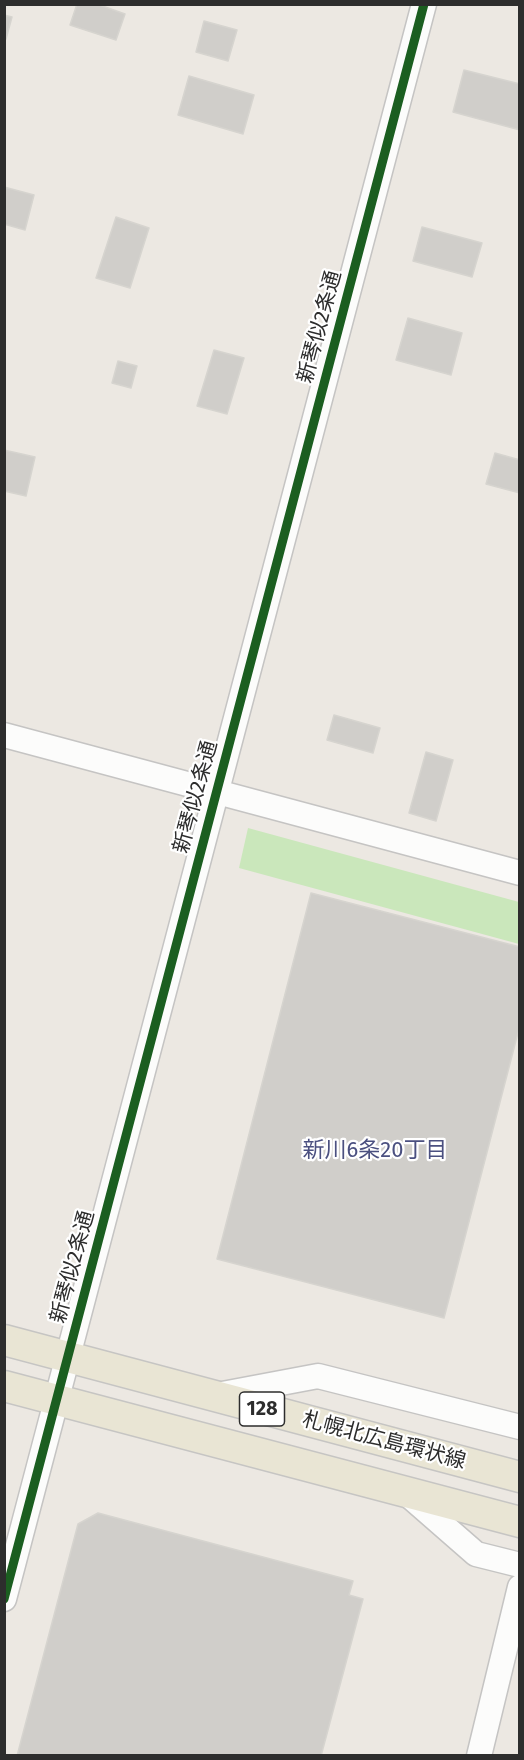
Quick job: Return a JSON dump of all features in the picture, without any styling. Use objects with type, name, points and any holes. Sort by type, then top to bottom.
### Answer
[{"type":"main road","name":"札幌北広島環状線","points":[[4,1340],[519,1477]]},
{"type":"main road","name":"札幌北広島環状線","points":[[4,1386],[519,1522]]},
{"type":"street","name":"新琴似2条通","points":[[4,1599],[424,4]]},
{"type":"street","points":[[4,735],[519,873]]},
{"type":"street","points":[[211,1396],[318,1376],[519,1427]]},
{"type":"street","points":[[405,1492],[476,1554],[519,1565]]},
{"type":"street","points":[[479,1755],[519,1587]]},
{"type":"green space","points":[[248,828],[519,902],[519,944],[239,868]]},
{"type":"building","points":[[77,4],[97,4],[125,14],[116,40],[70,25]]},
{"type":"building","points":[[4,15],[12,17],[6,39],[4,38]]},
{"type":"building","points":[[204,21],[237,30],[228,61],[196,52]]},
{"type":"building","points":[[464,70],[520,84],[520,130],[453,112]]},
{"type":"building","points":[[189,76],[254,95],[243,134],[178,115]]},
{"type":"building","points":[[4,187],[34,195],[25,230],[4,224]]},
{"type":"building","points":[[116,217],[149,228],[130,288],[96,278]]},
{"type":"building","points":[[422,227],[482,243],[472,277],[413,261]]},
{"type":"building","points":[[408,318],[462,333],[451,375],[396,360]]},
{"type":"building","points":[[214,350],[244,358],[227,414],[197,406]]},
{"type":"building","points":[[118,361],[137,366],[131,388],[112,383]]},
{"type":"building","points":[[4,450],[35,457],[26,496],[4,491]]},
{"type":"building","points":[[495,453],[520,460],[520,493],[486,484]]},
{"type":"building","points":[[334,715],[380,728],[373,753],[327,740]]},
{"type":"building","points":[[426,752],[453,760],[436,821],[409,813]]},
{"type":"building","points":[[311,893],[520,947],[520,1025],[444,1318],[217,1259]]},
{"type":"building","points":[[98,1513],[353,1581],[349,1595],[363,1599],[321,1756],[17,1756],[78,1524]]},
{"type":"cycle path","points":[[4,1599],[424,4]]},
{"type":"district","name":"新川6条20丁目","points":[[375,1151]]}]
